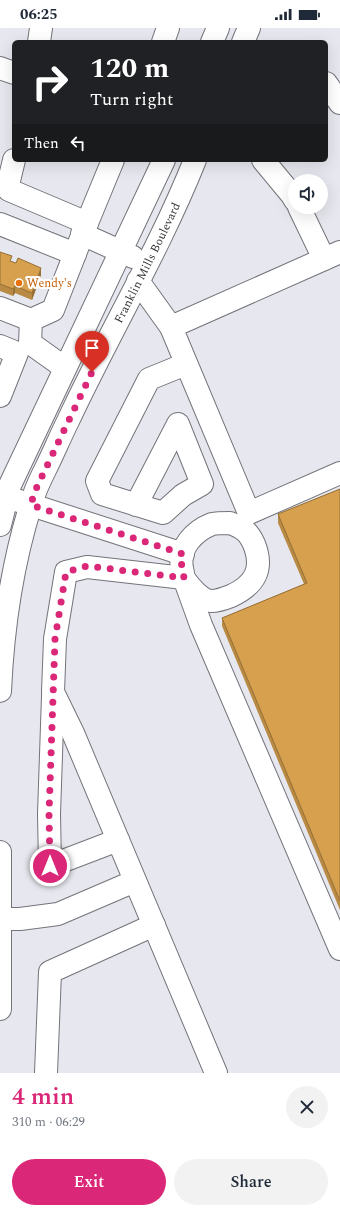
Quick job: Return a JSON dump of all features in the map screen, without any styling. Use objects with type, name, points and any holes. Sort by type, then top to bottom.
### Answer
[{"type":"street","points":[[40,40],[41,28]]},
{"type":"street","points":[[164,40],[168,28]]},
{"type":"street","points":[[213,40],[218,28]]},
{"type":"street","points":[[0,68],[12,72]]},
{"type":"street","points":[[328,86],[340,103]]},
{"type":"street","points":[[14,162],[8,185],[9,190],[84,228],[120,252],[143,272],[171,327],[206,411],[257,552],[258,568],[252,581],[243,591],[227,598],[210,601],[196,594],[184,578],[87,566],[66,572],[55,639],[49,814],[50,866],[118,840]]},
{"type":"street","points":[[0,396],[16,347],[31,320],[53,310],[84,228],[112,162]]},
{"type":"street","points":[[163,162],[3,501],[31,505],[183,554]]},
{"type":"street","name":"Franklin Mills Boulevard","points":[[0,691],[2,647],[10,592],[31,505],[78,400],[143,272],[184,187],[194,162]]},
{"type":"street","points":[[265,162],[288,190]]},
{"type":"street","points":[[171,327],[332,255],[303,214]]},
{"type":"street","points":[[0,224],[75,254]]},
{"type":"street","points":[[0,308],[31,320]]},
{"type":"street","points":[[16,347],[65,368]]},
{"type":"street","points":[[178,424],[202,484],[183,496],[163,513],[102,494],[97,481],[149,379],[186,364]]},
{"type":"street","points":[[136,505],[178,424],[206,411]]},
{"type":"street","points":[[340,473],[246,520],[213,524],[196,532],[186,545],[181,561],[184,578],[201,624],[340,949]]},
{"type":"street","points":[[53,692],[73,733],[216,1073]]},
{"type":"street","points":[[0,852],[0,1009]]},
{"type":"street","points":[[0,919],[20,919],[58,914],[135,881]]},
{"type":"street","points":[[46,1073],[50,972],[154,925]]},
{"type":"building","name":"Wendy's","points":[[0,252],[12,256],[10,261],[16,263],[18,258],[41,268],[32,293],[15,286],[13,289],[0,284]]},
{"type":"building","points":[[340,489],[340,901],[222,618],[307,583],[278,514]]},
{"type":"place","name":"Wendy's","points":[[19,283]]},
{"type":"route","points":[[50,866],[49,814],[55,639],[66,572],[87,566],[184,578],[181,561],[183,554],[31,505],[34,493],[92,372]]}]
